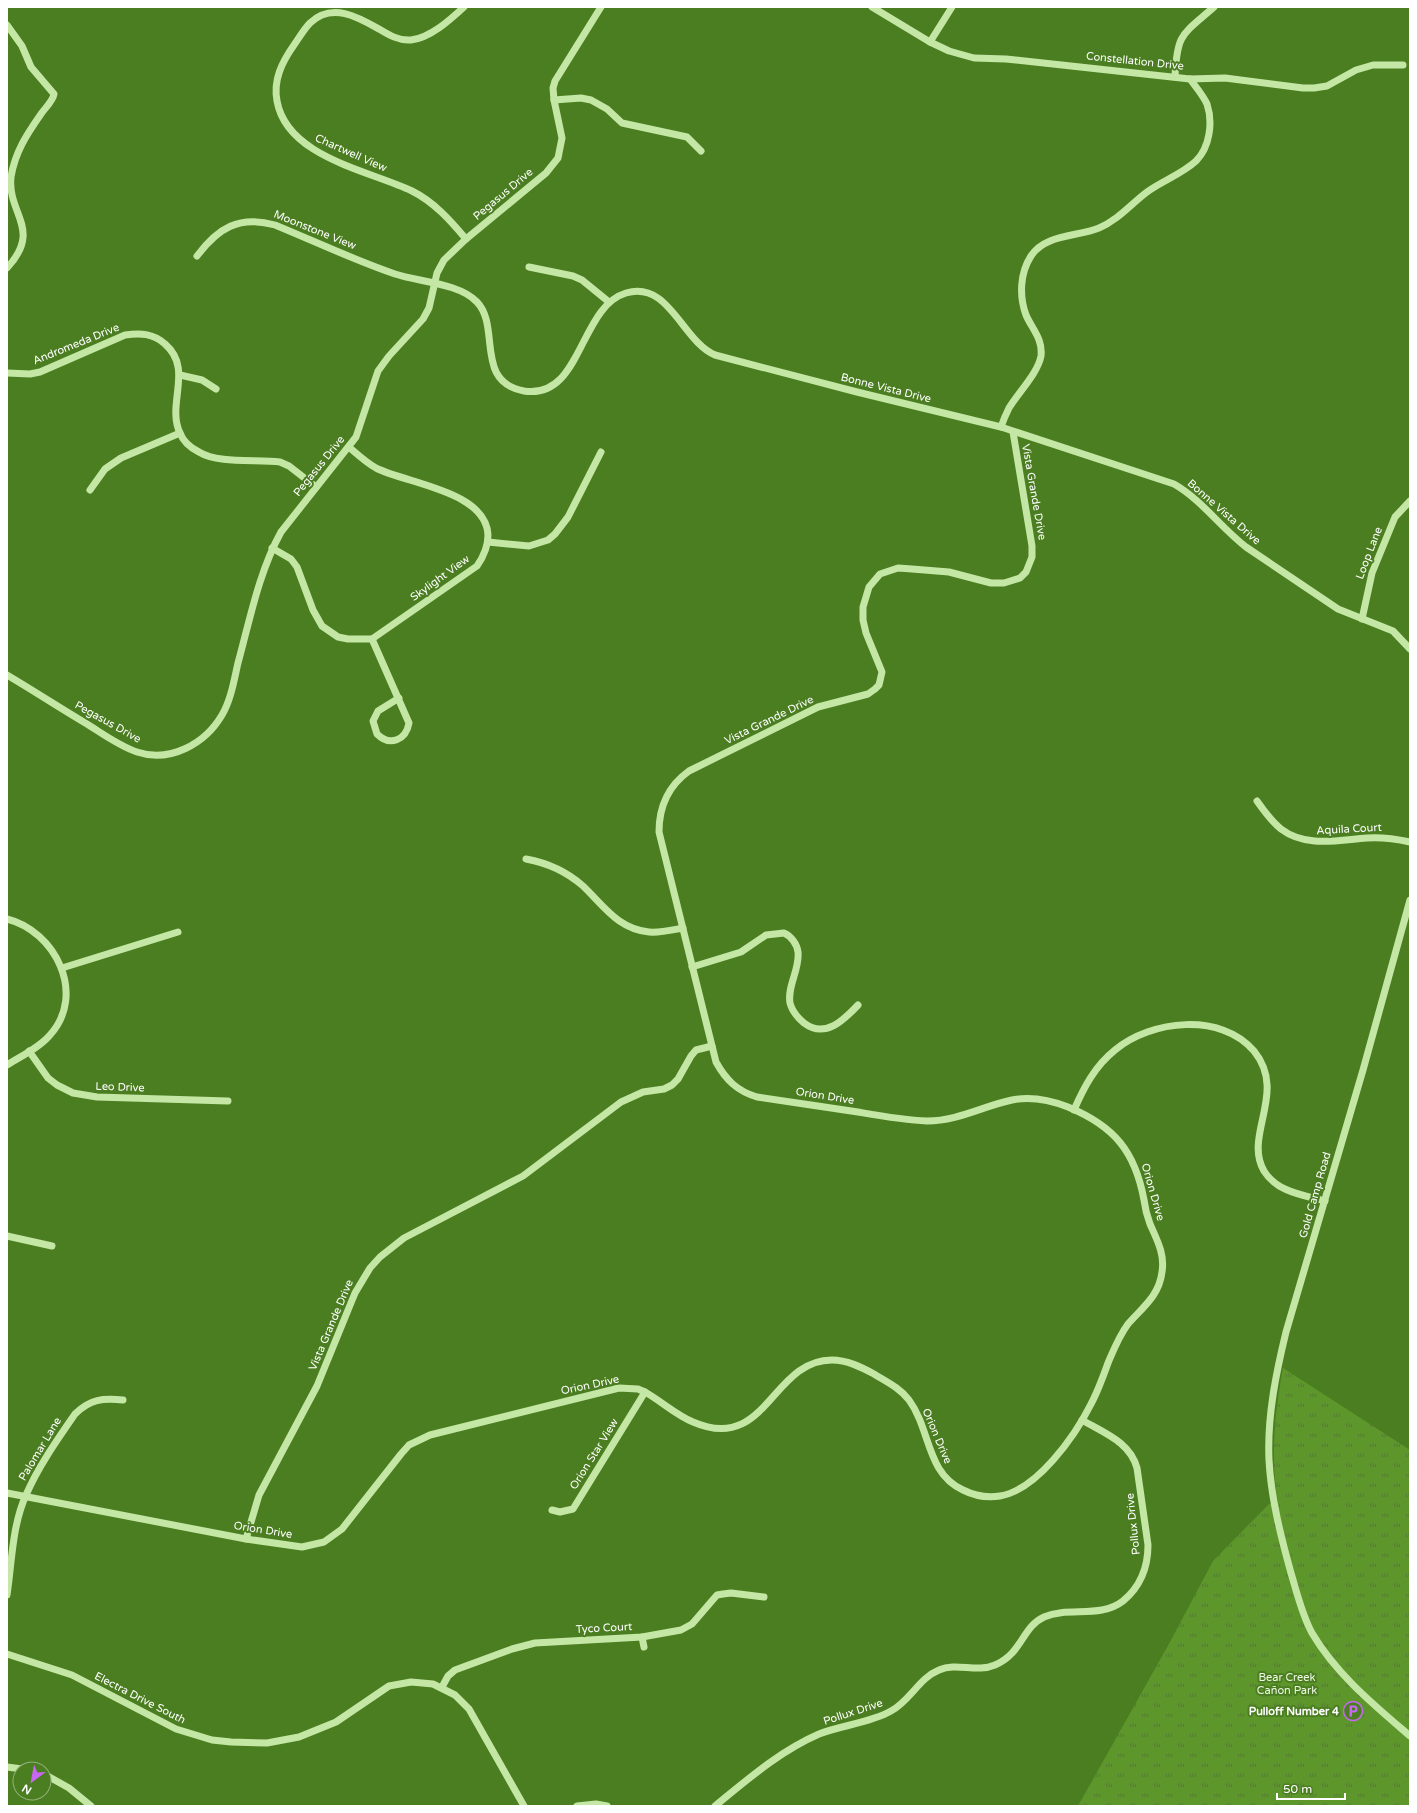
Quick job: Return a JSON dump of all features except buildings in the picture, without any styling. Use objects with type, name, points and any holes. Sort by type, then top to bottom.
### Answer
[{"type":"street","name":"Chartwell View","points":[[464,7],[436,29],[411,40],[395,37],[355,15],[346,13],[328,14],[319,17],[311,23],[285,57],[278,75],[276,96],[282,118],[289,129],[308,146],[334,160],[412,191],[425,198],[444,214],[466,239]]},
{"type":"street","name":"Pegasus Drive","points":[[7,675],[106,736],[137,752],[160,754],[173,753],[184,749],[204,737],[214,727],[227,706],[261,577],[272,548],[281,532],[316,487],[350,448],[360,429],[378,371],[389,356],[423,320],[429,308],[439,266],[466,239],[546,173],[558,158],[562,146],[562,138],[553,88],[558,75],[601,7]]},
{"type":"street","name":"Constellation Drive","points":[[872,7],[930,42],[949,51],[974,58],[1006,59],[1190,79],[1225,78],[1298,88],[1327,86],[1356,70],[1373,65],[1403,65]]},
{"type":"street","points":[[930,42],[952,7]]},
{"type":"street","points":[[1175,77],[1176,54],[1181,38],[1192,26],[1214,7]]},
{"type":"street","points":[[7,25],[22,46],[36,74],[52,91],[54,97],[24,139],[16,156],[11,179],[12,190],[23,225],[24,235],[18,253],[7,268]]},
{"type":"street","points":[[1000,427],[1009,408],[1037,366],[1041,355],[1040,339],[1026,314],[1021,292],[1024,274],[1029,258],[1035,249],[1042,244],[1090,232],[1109,223],[1146,193],[1196,160],[1208,137],[1210,115],[1201,94],[1190,79]]},
{"type":"street","points":[[554,100],[581,98],[591,100],[607,109],[622,123],[687,137],[701,151]]},
{"type":"street","name":"Moonstone View","points":[[197,256],[209,241],[228,226],[248,221],[261,221],[377,268],[434,284]]},
{"type":"street","points":[[529,267],[573,276],[582,280],[609,302]]},
{"type":"street","name":"Bonne Vista Drive","points":[[434,284],[461,291],[477,302],[485,317],[490,356],[497,374],[514,387],[524,390],[541,390],[549,388],[562,378],[602,310],[609,302],[626,293],[646,292],[663,301],[694,340],[708,352],[857,392],[1000,427],[1174,484],[1194,497],[1233,537],[1246,547],[1338,609],[1393,631],[1410,649]]},
{"type":"street","name":"Andromeda Drive","points":[[7,373],[30,374],[40,372],[125,335],[137,334],[156,337],[170,349],[175,356],[180,375],[177,413],[180,433]]},
{"type":"street","points":[[180,375],[202,380],[216,389]]},
{"type":"street","name":"Vista Grande Drive","points":[[246,1539],[260,1495],[317,1386],[355,1293],[370,1268],[391,1247],[404,1238],[524,1176],[605,1114],[633,1096],[664,1089],[672,1084],[686,1067],[690,1056],[696,1050],[712,1046],[659,832],[659,819],[662,807],[672,786],[689,771],[804,713],[830,703],[868,694],[876,689],[879,685],[882,672],[866,633],[863,620],[863,607],[869,587],[880,574],[898,568],[912,569],[949,572],[991,582],[1004,583],[1020,578],[1026,572],[1031,561],[1032,546],[1013,432]]},
{"type":"street","points":[[90,490],[105,469],[121,458],[180,433],[185,442],[203,454],[216,458],[280,462],[289,466],[316,487]]},
{"type":"street","points":[[350,448],[376,468],[468,502],[476,508],[484,519],[488,532],[488,542],[529,546],[548,540],[555,534],[568,517],[601,452]]},
{"type":"street","name":"Loop Lane","points":[[1362,619],[1372,573],[1395,517],[1410,501]]},
{"type":"street","name":"Skylight View","points":[[372,639],[469,573],[482,559],[488,542]]},
{"type":"street","points":[[272,548],[291,559],[297,567],[317,619],[322,626],[338,637],[358,640],[372,639],[399,698],[408,720],[408,729],[399,740],[386,741],[377,734],[374,721],[378,712],[399,698]]},
{"type":"street","name":"Aquila Court","points":[[1257,801],[1268,817],[1280,828],[1301,839],[1323,842],[1388,838],[1410,842]]},
{"type":"street","points":[[526,859],[550,864],[568,874],[583,887],[610,916],[630,928],[650,932],[683,928]]},
{"type":"street","name":"Gold Camp Road","points":[[1410,900],[1279,1361],[1269,1433],[1269,1459],[1273,1500],[1287,1559],[1301,1605],[1312,1633],[1351,1683],[1410,1736]]},
{"type":"street","points":[[7,919],[22,924],[42,938],[53,952],[62,968],[65,981],[65,993],[61,1016],[51,1035],[29,1051],[7,1064]]},
{"type":"street","points":[[62,968],[178,932]]},
{"type":"street","points":[[692,967],[741,952],[766,935],[784,933],[792,938],[798,952],[790,998],[792,1008],[798,1018],[813,1028],[831,1028],[843,1020],[858,1005]]},
{"type":"street","points":[[1074,1110],[1096,1069],[1110,1054],[1127,1041],[1151,1030],[1168,1026],[1200,1026],[1225,1031],[1235,1036],[1253,1051],[1264,1070],[1268,1092],[1258,1150],[1260,1161],[1264,1170],[1276,1185],[1284,1190],[1325,1201]]},
{"type":"street","name":"Orion Drive","points":[[7,1493],[246,1539],[293,1547],[312,1546],[324,1542],[342,1530],[409,1445],[430,1435],[608,1390],[630,1388],[645,1392],[694,1423],[713,1428],[723,1428],[743,1424],[755,1416],[788,1379],[803,1368],[823,1361],[844,1362],[865,1370],[897,1388],[915,1410],[934,1461],[940,1472],[957,1487],[979,1496],[988,1497],[1010,1494],[1029,1482],[1059,1452],[1082,1420],[1097,1391],[1121,1334],[1156,1292],[1162,1272],[1163,1261],[1157,1238],[1148,1221],[1139,1177],[1127,1151],[1110,1130],[1099,1122],[1074,1110],[1045,1100],[1023,1099],[1001,1104],[960,1117],[929,1121],[898,1119],[757,1097],[740,1090],[727,1079],[716,1062],[712,1046]]},
{"type":"street","name":"Leo Drive","points":[[29,1051],[48,1078],[73,1094],[97,1097],[228,1101]]},
{"type":"street","points":[[7,1236],[52,1246]]},
{"type":"street","name":"Orion Star View","points":[[552,1510],[560,1512],[573,1509],[645,1392]]},
{"type":"street","name":"Palomar Lane","points":[[7,1595],[14,1540],[25,1496],[43,1463],[75,1414],[89,1402],[97,1400],[123,1400]]},
{"type":"street","name":"Pollux Drive","points":[[715,1806],[774,1759],[794,1746],[837,1728],[882,1716],[899,1707],[930,1674],[937,1670],[945,1667],[980,1669],[996,1665],[1017,1649],[1028,1631],[1038,1620],[1061,1613],[1100,1611],[1122,1601],[1130,1593],[1142,1576],[1148,1557],[1148,1545],[1135,1460],[1125,1446],[1082,1420]]},
{"type":"street","name":"Tyco Court","points":[[442,1687],[448,1676],[460,1668],[523,1646],[561,1641],[642,1637],[687,1628],[717,1595],[731,1593],[764,1597]]},
{"type":"street","points":[[642,1637],[644,1647]]},
{"type":"street","name":"Electra Drive South","points":[[7,1654],[72,1675],[176,1729],[200,1737],[231,1742],[267,1743],[299,1737],[336,1722],[381,1691],[400,1683],[422,1682],[442,1687],[455,1695],[469,1709],[524,1806]]},
{"type":"street","points":[[52,1778],[69,1788],[91,1806]]},
{"type":"street","points":[[578,1806],[596,1804],[607,1806]]},
{"type":"green space","name":"Bear Creek Cañon Park","points":[[1283,1368],[1410,1450],[1410,1806],[1078,1806],[1170,1642],[1213,1561],[1269,1504],[1278,1502],[1274,1469],[1274,1435]]},
{"type":"place","name":"Pulloff Number 4","points":[[1353,1711]]}]
